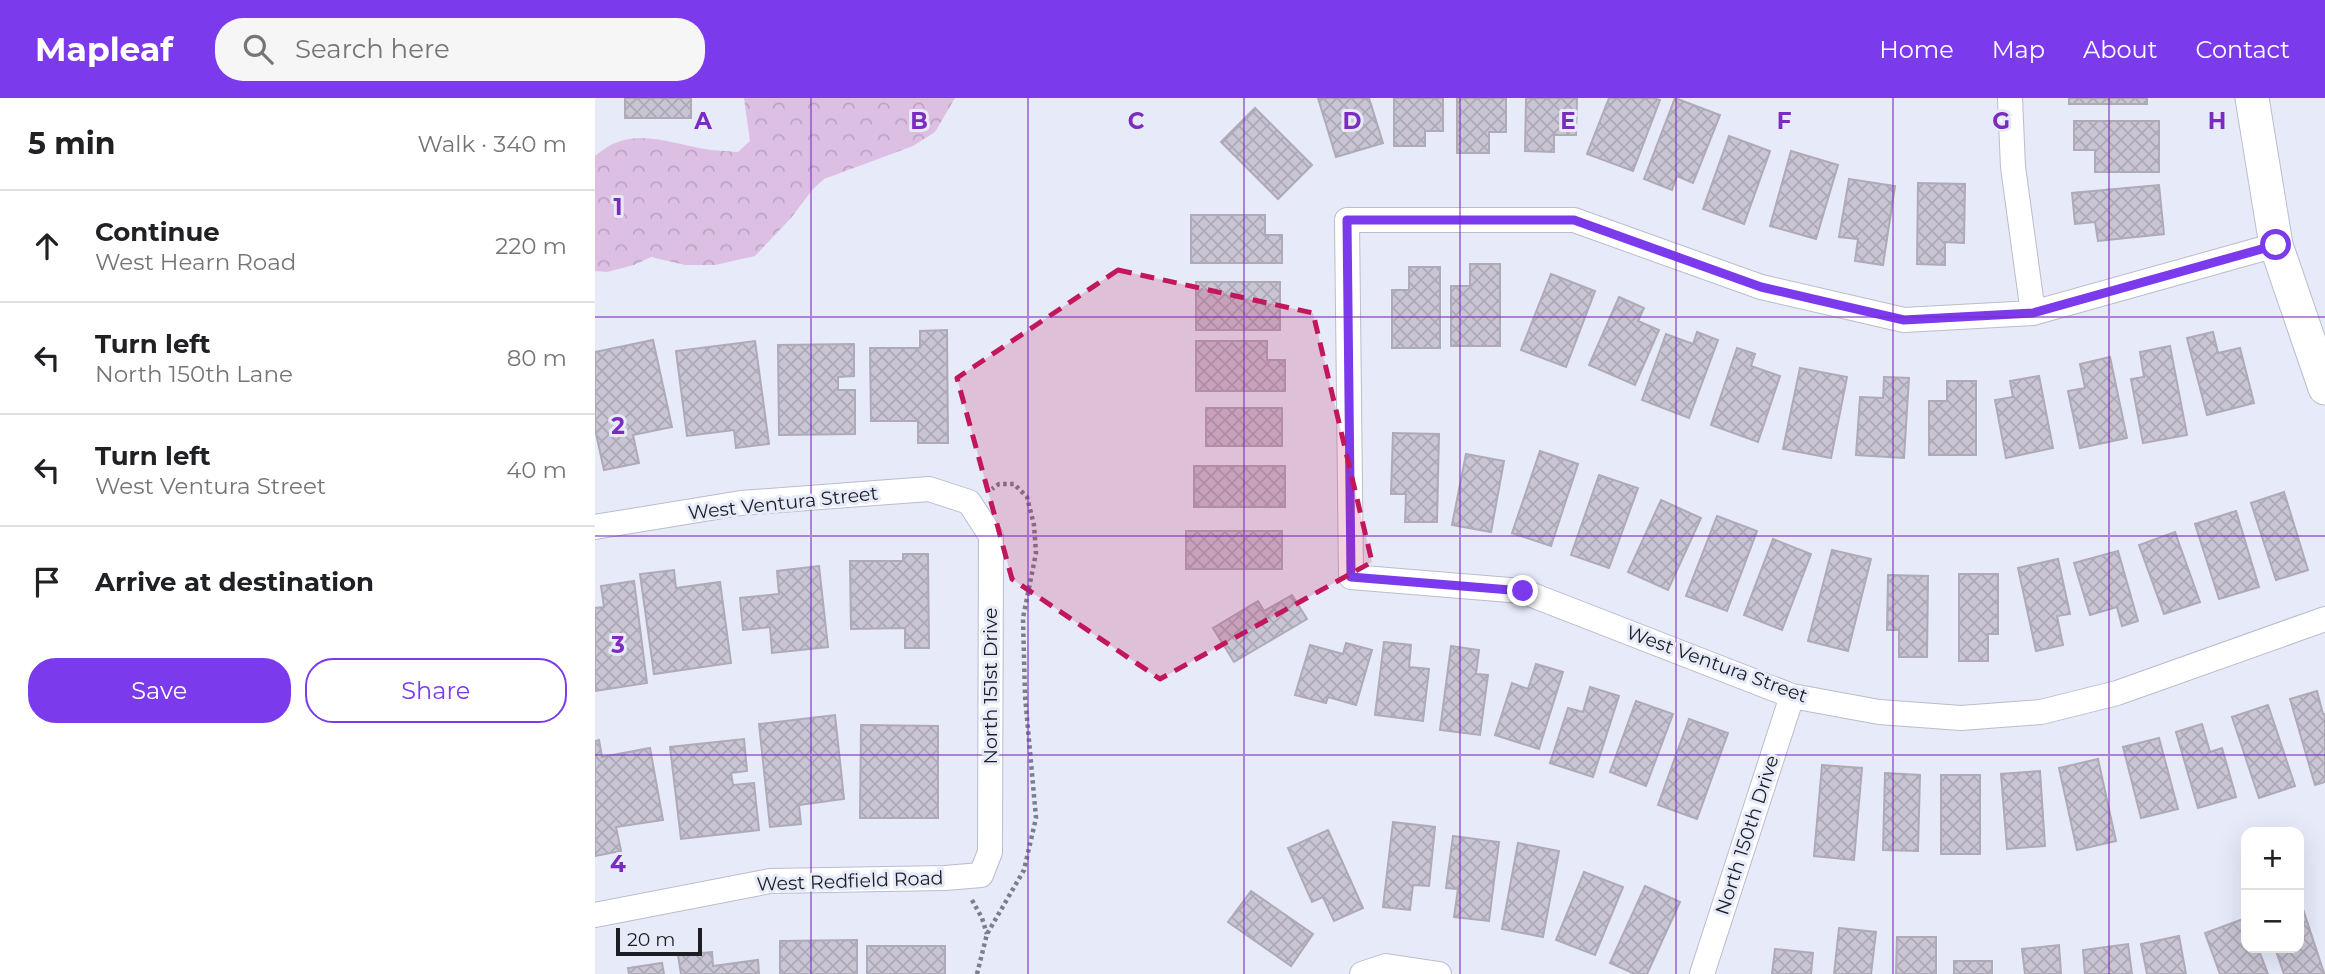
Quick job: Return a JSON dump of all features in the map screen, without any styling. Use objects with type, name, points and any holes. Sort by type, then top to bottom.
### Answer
[{"type":"street","points":[[2010,98],[2013,167],[2033,313],[2276,245]]},
{"type":"street","points":[[2252,98],[2276,245],[2325,387]]},
{"type":"street","name":"West Ventura Street","points":[[2033,313],[1904,320],[1761,287],[1574,220],[1347,220],[1351,577],[1523,591],[1792,696],[1879,712],[1961,718],[2041,712],[2117,693],[2325,619]]},
{"type":"street","name":"West Ventura Street","points":[[595,527],[741,503],[929,489],[969,502]]},
{"type":"street","name":"North 151st Drive","points":[[969,502],[991,536],[990,852],[981,875]]},
{"type":"street","name":"North 150th Drive","points":[[1702,974],[1792,696]]},
{"type":"street","name":"West Redfield Road","points":[[595,915],[770,881],[981,875]]},
{"type":"street","points":[[1363,973],[1386,965],[1439,974]]},
{"type":"highlighted area","points":[[1118,270],[1313,313],[1372,562],[1160,679],[1012,579],[957,378]]},
{"type":"green space","points":[[744,98],[955,98],[935,132],[913,146],[824,179],[755,256],[715,265],[685,265],[651,257],[607,272],[595,271],[595,156],[623,140],[637,138],[738,152],[750,141]]},
{"type":"building","points":[[625,98],[691,98],[691,118],[625,118]]},
{"type":"building","points":[[1318,98],[1369,98],[1383,143],[1336,157]]},
{"type":"building","points":[[1394,98],[1443,98],[1443,131],[1425,131],[1425,146],[1394,146]]},
{"type":"building","points":[[1457,98],[1506,98],[1506,132],[1489,132],[1489,153],[1457,153]]},
{"type":"building","points":[[1526,98],[1577,98],[1576,135],[1554,135],[1554,152],[1525,151]]},
{"type":"building","points":[[1609,98],[1660,100],[1633,171],[1587,154]]},
{"type":"building","points":[[1675,98],[1720,115],[1693,183],[1677,176],[1672,190],[1644,179]]},
{"type":"building","points":[[2069,98],[2147,98],[2147,104],[2069,104]]},
{"type":"building","points":[[1255,108],[1312,165],[1278,199],[1221,142]]},
{"type":"building","points":[[2074,121],[2159,121],[2159,172],[2095,172],[2095,150],[2074,150]]},
{"type":"building","points":[[1729,136],[1770,151],[1744,224],[1703,209]]},
{"type":"building","points":[[1791,151],[1838,165],[1816,239],[1770,226]]},
{"type":"building","points":[[1849,179],[1895,186],[1883,265],[1855,261],[1858,239],[1839,237]]},
{"type":"building","points":[[1918,183],[1965,184],[1964,243],[1945,242],[1945,265],[1917,264]]},
{"type":"building","points":[[2159,185],[2164,234],[2098,241],[2095,222],[2075,224],[2072,193]]},
{"type":"building","points":[[1191,215],[1265,215],[1265,235],[1282,235],[1282,263],[1191,263]]},
{"type":"building","points":[[1470,264],[1500,264],[1500,346],[1451,346],[1451,286],[1470,286]]},
{"type":"building","points":[[1409,267],[1440,267],[1440,348],[1392,348],[1392,290],[1409,290]]},
{"type":"building","points":[[1551,274],[1595,291],[1566,367],[1521,350]]},
{"type":"building","points":[[1196,282],[1280,282],[1280,330],[1196,330]]},
{"type":"building","points":[[1619,297],[1644,308],[1638,321],[1659,330],[1635,385],[1589,365]]},
{"type":"building","points":[[947,330],[948,443],[918,443],[918,421],[871,421],[870,348],[920,348],[920,331]]},
{"type":"building","points":[[1697,332],[1718,340],[1689,418],[1642,400],[1666,334],[1693,344]]},
{"type":"building","points":[[2213,332],[2218,353],[2240,348],[2254,403],[2207,415],[2187,338]]},
{"type":"building","points":[[653,340],[672,427],[633,435],[639,463],[604,470],[595,429],[595,352]]},
{"type":"building","points":[[755,341],[769,444],[736,448],[734,430],[687,436],[676,351]]},
{"type":"building","points":[[1196,341],[1267,341],[1267,360],[1285,360],[1285,391],[1196,391]]},
{"type":"building","points":[[854,344],[854,376],[838,377],[838,390],[855,390],[855,434],[779,435],[778,345]]},
{"type":"building","points":[[2170,346],[2187,435],[2143,443],[2131,379],[2144,377],[2140,352]]},
{"type":"building","points":[[1737,348],[1755,354],[1751,366],[1780,376],[1758,442],[1711,425]]},
{"type":"building","points":[[2110,357],[2127,438],[2080,448],[2068,391],[2085,388],[2080,364]]},
{"type":"building","points":[[1800,368],[1847,377],[1831,458],[1783,449]]},
{"type":"building","points":[[2039,376],[2053,448],[2006,458],[1995,400],[2013,397],[2010,381]]},
{"type":"building","points":[[1884,377],[1909,378],[1904,458],[1856,455],[1860,397],[1883,398]]},
{"type":"building","points":[[1947,381],[1976,381],[1976,455],[1929,455],[1929,401],[1947,401]]},
{"type":"building","points":[[1206,408],[1282,408],[1282,446],[1206,446]]},
{"type":"building","points":[[1393,433],[1439,434],[1437,522],[1405,522],[1406,494],[1391,494]]},
{"type":"building","points":[[1540,451],[1578,464],[1551,546],[1512,533]]},
{"type":"building","points":[[1466,454],[1504,461],[1491,532],[1452,525]]},
{"type":"building","points":[[1194,466],[1285,466],[1285,507],[1194,507]]},
{"type":"building","points":[[1599,475],[1638,488],[1609,568],[1571,555]]},
{"type":"building","points":[[2284,492],[2308,570],[2276,580],[2251,503]]},
{"type":"building","points":[[1661,500],[1701,518],[1668,590],[1628,572]]},
{"type":"building","points":[[2236,511],[2259,587],[2219,599],[2195,524]]},
{"type":"building","points":[[1717,516],[1757,531],[1727,611],[1686,596]]},
{"type":"building","points":[[1186,531],[1282,531],[1282,569],[1186,569]]},
{"type":"building","points":[[2175,532],[2200,602],[2164,614],[2139,545]]},
{"type":"building","points":[[1773,539],[1811,554],[1782,630],[1744,615]]},
{"type":"building","points":[[1832,550],[1871,559],[1848,651],[1808,641]]},
{"type":"building","points":[[2118,551],[2138,621],[2122,626],[2117,607],[2090,615],[2074,563]]},
{"type":"building","points":[[903,554],[928,554],[929,648],[905,648],[905,628],[851,629],[850,561],[903,561]]},
{"type":"building","points":[[2058,559],[2070,614],[2057,616],[2063,645],[2036,651],[2018,568]]},
{"type":"building","points":[[819,566],[828,647],[772,653],[770,627],[743,630],[740,598],[779,594],[777,571]]},
{"type":"building","points":[[674,570],[676,588],[720,582],[731,663],[654,674],[640,574]]},
{"type":"building","points":[[1959,574],[1998,574],[1998,634],[1988,634],[1988,661],[1959,661]]},
{"type":"building","points":[[1888,575],[1928,576],[1927,657],[1899,657],[1899,630],[1887,630]]},
{"type":"building","points":[[634,581],[647,683],[595,691],[595,608],[604,607],[601,586]]},
{"type":"building","points":[[1292,595],[1307,619],[1234,662],[1213,628],[1258,601],[1264,611]]},
{"type":"building","points":[[1384,642],[1411,645],[1409,667],[1429,669],[1423,721],[1375,715]]},
{"type":"building","points":[[1346,643],[1372,650],[1356,705],[1328,697],[1326,703],[1295,695],[1310,645],[1343,654]]},
{"type":"building","points":[[1451,646],[1479,650],[1476,674],[1488,675],[1480,735],[1440,730]]},
{"type":"building","points":[[1536,664],[1563,672],[1539,749],[1495,735],[1512,683],[1528,689]]},
{"type":"building","points":[[1590,687],[1619,696],[1593,777],[1550,763],[1568,708],[1583,712]]},
{"type":"building","points":[[2317,691],[2325,714],[2325,782],[2315,785],[2290,699]]},
{"type":"building","points":[[1636,701],[1673,714],[1646,786],[1610,772]]},
{"type":"building","points":[[2268,705],[2295,786],[2259,798],[2232,717]]},
{"type":"building","points":[[835,715],[844,799],[799,805],[801,824],[770,827],[759,724]]},
{"type":"building","points":[[1689,719],[1728,733],[1697,819],[1658,805]]},
{"type":"building","points":[[2202,724],[2210,752],[2222,748],[2236,797],[2198,808],[2176,732]]},
{"type":"building","points":[[861,725],[938,726],[938,818],[860,818]]},
{"type":"building","points":[[2159,738],[2178,809],[2141,818],[2123,747]]},
{"type":"building","points":[[744,739],[747,771],[731,773],[733,785],[754,783],[759,830],[681,839],[670,747]]},
{"type":"building","points":[[599,740],[602,757],[650,748],[663,820],[616,827],[621,851],[595,856],[595,741]]},
{"type":"building","points":[[2098,759],[2116,841],[2077,850],[2059,768]]},
{"type":"building","points":[[1822,765],[1862,768],[1854,860],[1814,856]]},
{"type":"building","points":[[2040,771],[2045,846],[2007,849],[2001,774]]},
{"type":"building","points":[[1885,773],[1920,775],[1918,851],[1883,850]]},
{"type":"building","points":[[1941,775],[1980,775],[1980,854],[1941,854]]},
{"type":"building","points":[[1393,822],[1435,827],[1429,886],[1413,885],[1410,910],[1383,907]]},
{"type":"building","points":[[1328,830],[1363,908],[1334,921],[1323,897],[1312,902],[1288,848]]},
{"type":"building","points":[[1453,836],[1499,842],[1489,921],[1454,917],[1458,889],[1446,888]]},
{"type":"building","points":[[1518,843],[1559,851],[1543,937],[1502,929]]},
{"type":"building","points":[[1584,872],[1623,887],[1595,955],[1556,940]]},
{"type":"building","points":[[1645,886],[1680,902],[1647,974],[1635,974],[1610,963]]},
{"type":"building","points":[[1251,891],[1313,934],[1291,966],[1228,922]]},
{"type":"building","points":[[2304,912],[2324,973],[2284,974],[2277,953],[2304,953]]},
{"type":"building","points":[[2241,920],[2241,953],[2260,953],[2268,974],[2220,974],[2205,933]]},
{"type":"building","points":[[1839,928],[1876,932],[1871,974],[1834,974]]},
{"type":"building","points":[[2179,936],[2186,974],[2147,974],[2141,944]]},
{"type":"building","points":[[1897,937],[1936,937],[1936,974],[1896,974]]},
{"type":"building","points":[[857,940],[857,974],[780,974],[780,941]]},
{"type":"building","points":[[2128,944],[2132,974],[2085,974],[2083,950]]},
{"type":"building","points":[[2059,945],[2061,974],[2025,974],[2022,949]]},
{"type":"building","points":[[867,946],[945,946],[945,974],[867,974]]},
{"type":"building","points":[[1775,949],[1813,953],[1811,974],[1772,974]]},
{"type":"building","points":[[712,952],[713,966],[758,960],[759,974],[681,974],[678,955]]},
{"type":"building","points":[[1954,961],[1992,961],[1992,974],[1954,974]]},
{"type":"building","points":[[662,963],[664,974],[629,974],[628,968]]},
{"type":"route","points":[[1523,591],[1351,577],[1347,220],[1574,220],[1761,287],[1904,320],[2033,313],[2276,245]]}]
